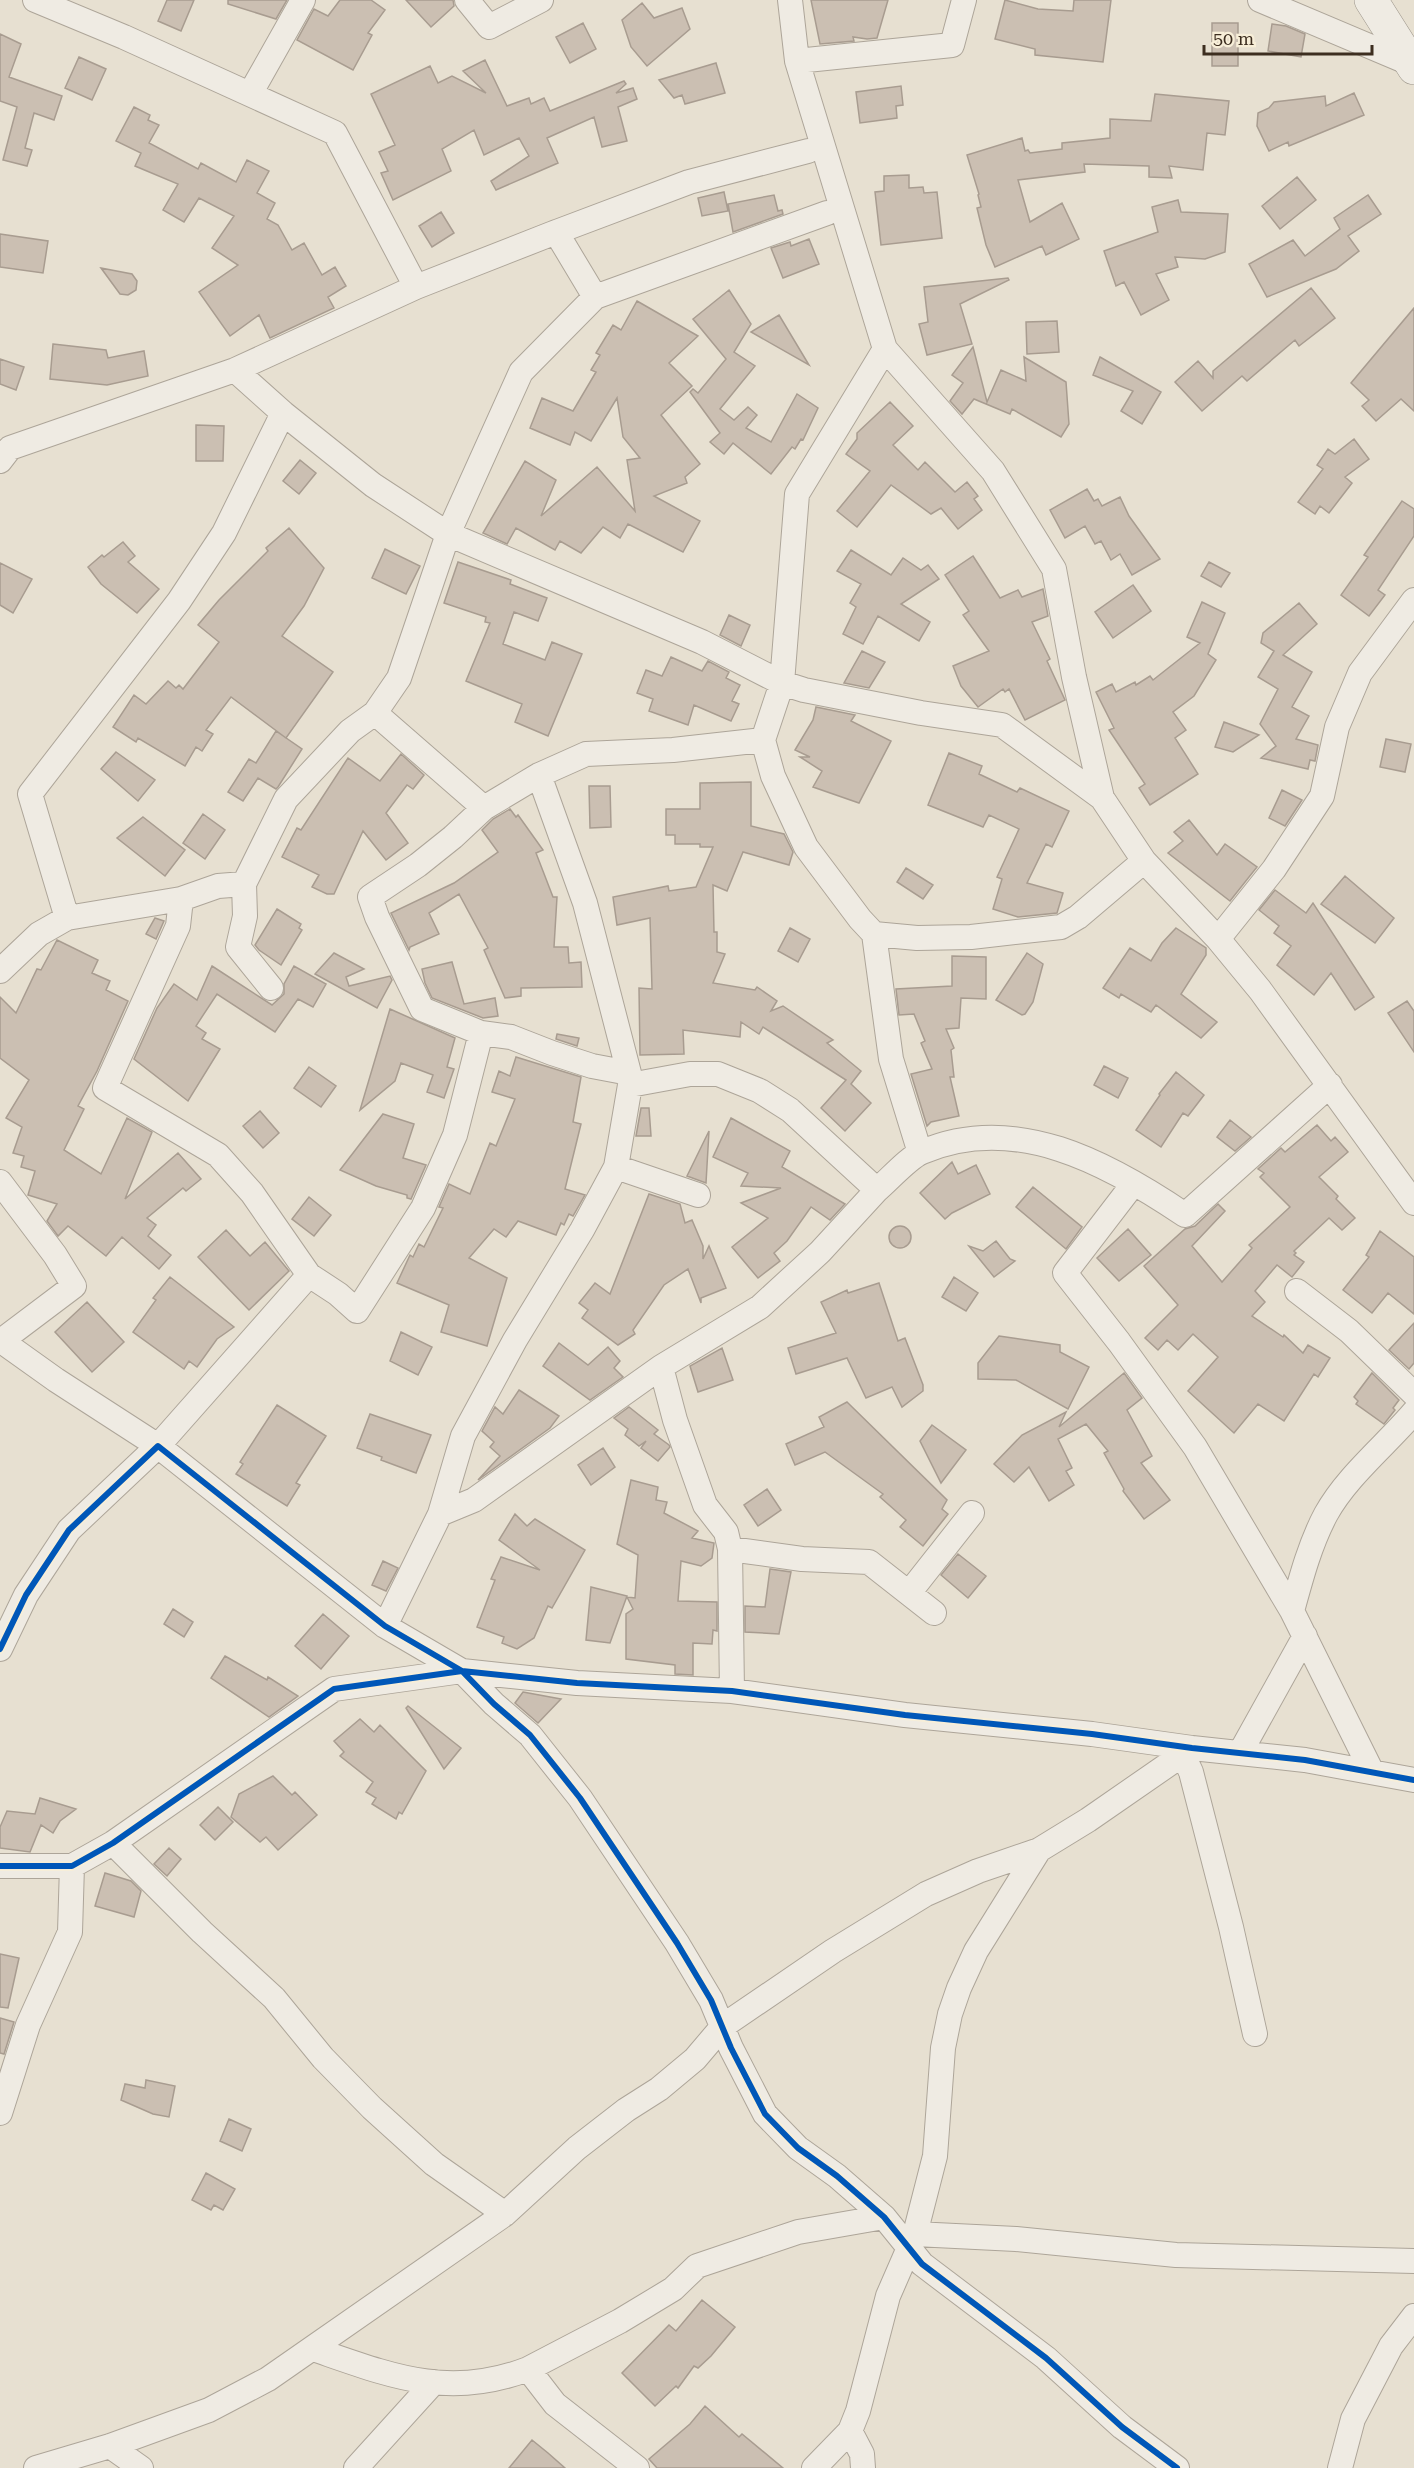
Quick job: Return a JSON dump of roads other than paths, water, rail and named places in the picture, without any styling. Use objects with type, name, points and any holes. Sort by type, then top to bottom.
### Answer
[{"type":"street","points":[[35,0],[124,37],[335,133],[416,286]]},
{"type":"street","points":[[250,94],[303,0]]},
{"type":"street","points":[[467,0],[489,27],[541,0]]},
{"type":"street","points":[[790,0],[797,61],[885,349],[993,471],[1054,569],[1074,676],[1102,798]]},
{"type":"street","points":[[797,61],[952,45],[964,0]]},
{"type":"street","points":[[1260,0],[1413,66]]},
{"type":"street","points":[[1371,0],[1413,66]]},
{"type":"street","points":[[3,452],[235,370],[416,286],[689,182],[808,151]]},
{"type":"street","points":[[271,988],[238,947],[245,916],[244,884],[286,799],[350,731],[375,713],[399,678],[448,534],[521,372],[595,297],[827,213]]},
{"type":"street","points":[[556,232],[595,297]]},
{"type":"street","points":[[885,349],[797,494],[782,683],[763,740],[773,776],[806,847],[874,934],[891,1059],[920,1153]]},
{"type":"street","points":[[235,370],[283,413],[374,485],[448,534],[702,642],[782,683],[909,711],[1002,725],[1102,798],[1144,861],[1218,939],[1260,990],[1414,1203]]},
{"type":"street","points":[[67,918],[30,794],[179,601],[224,533],[283,413]]},
{"type":"street","points":[[1218,939],[1274,869],[1322,796],[1337,726],[1360,673],[1414,600]]},
{"type":"street","points":[[375,713],[484,808]]},
{"type":"street","points":[[763,740],[673,750],[586,754],[539,775],[484,808],[436,851],[370,897],[422,1009],[481,1033],[511,1037],[629,1079],[718,1074],[760,1091],[790,1110],[877,1190]]},
{"type":"street","points":[[386,1626],[440,1514],[463,1436],[515,1340],[582,1230],[616,1167],[629,1079],[585,903],[539,775]]},
{"type":"street","points":[[874,934],[917,938],[971,938],[1061,927],[1078,917],[1144,861]]},
{"type":"street","points":[[0,971],[39,934],[67,918],[181,899],[218,886],[244,884]]},
{"type":"street","points":[[181,899],[178,926],[105,1088],[218,1155],[252,1193],[309,1275],[338,1294],[357,1311],[423,1208],[455,1135],[481,1033]]},
{"type":"street","points":[[440,1514],[474,1500],[661,1367],[760,1307],[820,1252],[877,1190],[920,1153],[973,1137],[1039,1143],[1083,1157],[1134,1183],[1185,1215],[1330,1085]]},
{"type":"street","points":[[616,1167],[698,1195]]},
{"type":"street","points":[[0,1182],[55,1255],[74,1286],[1,1340],[56,1380],[158,1446],[386,1626],[462,1671],[494,1704],[530,1735],[580,1798],[677,1943],[723,2026],[731,2048],[765,2114],[798,2148],[837,2176],[911,2241],[922,2264],[1046,2358],[1122,2427],[1177,2468]]},
{"type":"street","points":[[1134,1183],[1065,1273],[1119,1342],[1195,1447],[1292,1611],[1372,1772]]},
{"type":"street","points":[[0,1649],[26,1594],[69,1530],[158,1446],[309,1275]]},
{"type":"street","points":[[1297,1292],[1348,1331],[1414,1394]]},
{"type":"street","points":[[661,1367],[675,1420],[705,1505],[726,1532],[730,1549],[732,1691]]},
{"type":"street","points":[[1292,1611],[1306,1564],[1327,1514],[1353,1478],[1414,1412]]},
{"type":"street","points":[[909,1593],[972,1513]]},
{"type":"street","points":[[730,1549],[802,1559],[868,1562],[934,1613]]},
{"type":"street","points":[[1240,1753],[1305,1636]]},
{"type":"street","points":[[0,1866],[72,1866],[113,1843],[334,1689],[462,1671],[577,1683],[732,1691],[905,1715],[1092,1734],[1187,1751],[1240,1753],[1305,1760],[1414,1780]]},
{"type":"street","points":[[36,2468],[110,2446],[209,2410],[268,2379],[505,2214],[577,2148],[695,2059],[723,2026],[833,1951],[926,1894],[978,1871],[1039,1850],[1187,1751]]},
{"type":"street","points":[[1187,1751],[1255,2034]]},
{"type":"street","points":[[113,1843],[202,1932],[274,1998],[323,2058],[372,2108],[434,2164],[505,2214]]},
{"type":"street","points":[[814,2468],[850,2431],[858,2411],[888,2296],[911,2241],[935,2156],[943,2048],[950,2014],[976,1951],[1039,1850]]},
{"type":"street","points":[[0,2113],[28,2025],[70,1932],[72,1866]]},
{"type":"street","points":[[314,2349],[400,2378],[468,2384],[513,2375],[620,2320],[673,2289],[698,2266],[798,2232],[884,2217]]},
{"type":"street","points":[[911,2241],[1016,2239],[1176,2255],[1414,2261]]},
{"type":"street","points":[[1340,2468],[1353,2419],[1391,2346],[1414,2316]]},
{"type":"street","points":[[528,2369],[555,2404],[637,2468]]},
{"type":"street","points":[[356,2468],[434,2382]]},
{"type":"street","points":[[850,2431],[862,2454],[863,2468]]},
{"type":"street","points":[[110,2446],[141,2468]]}]
